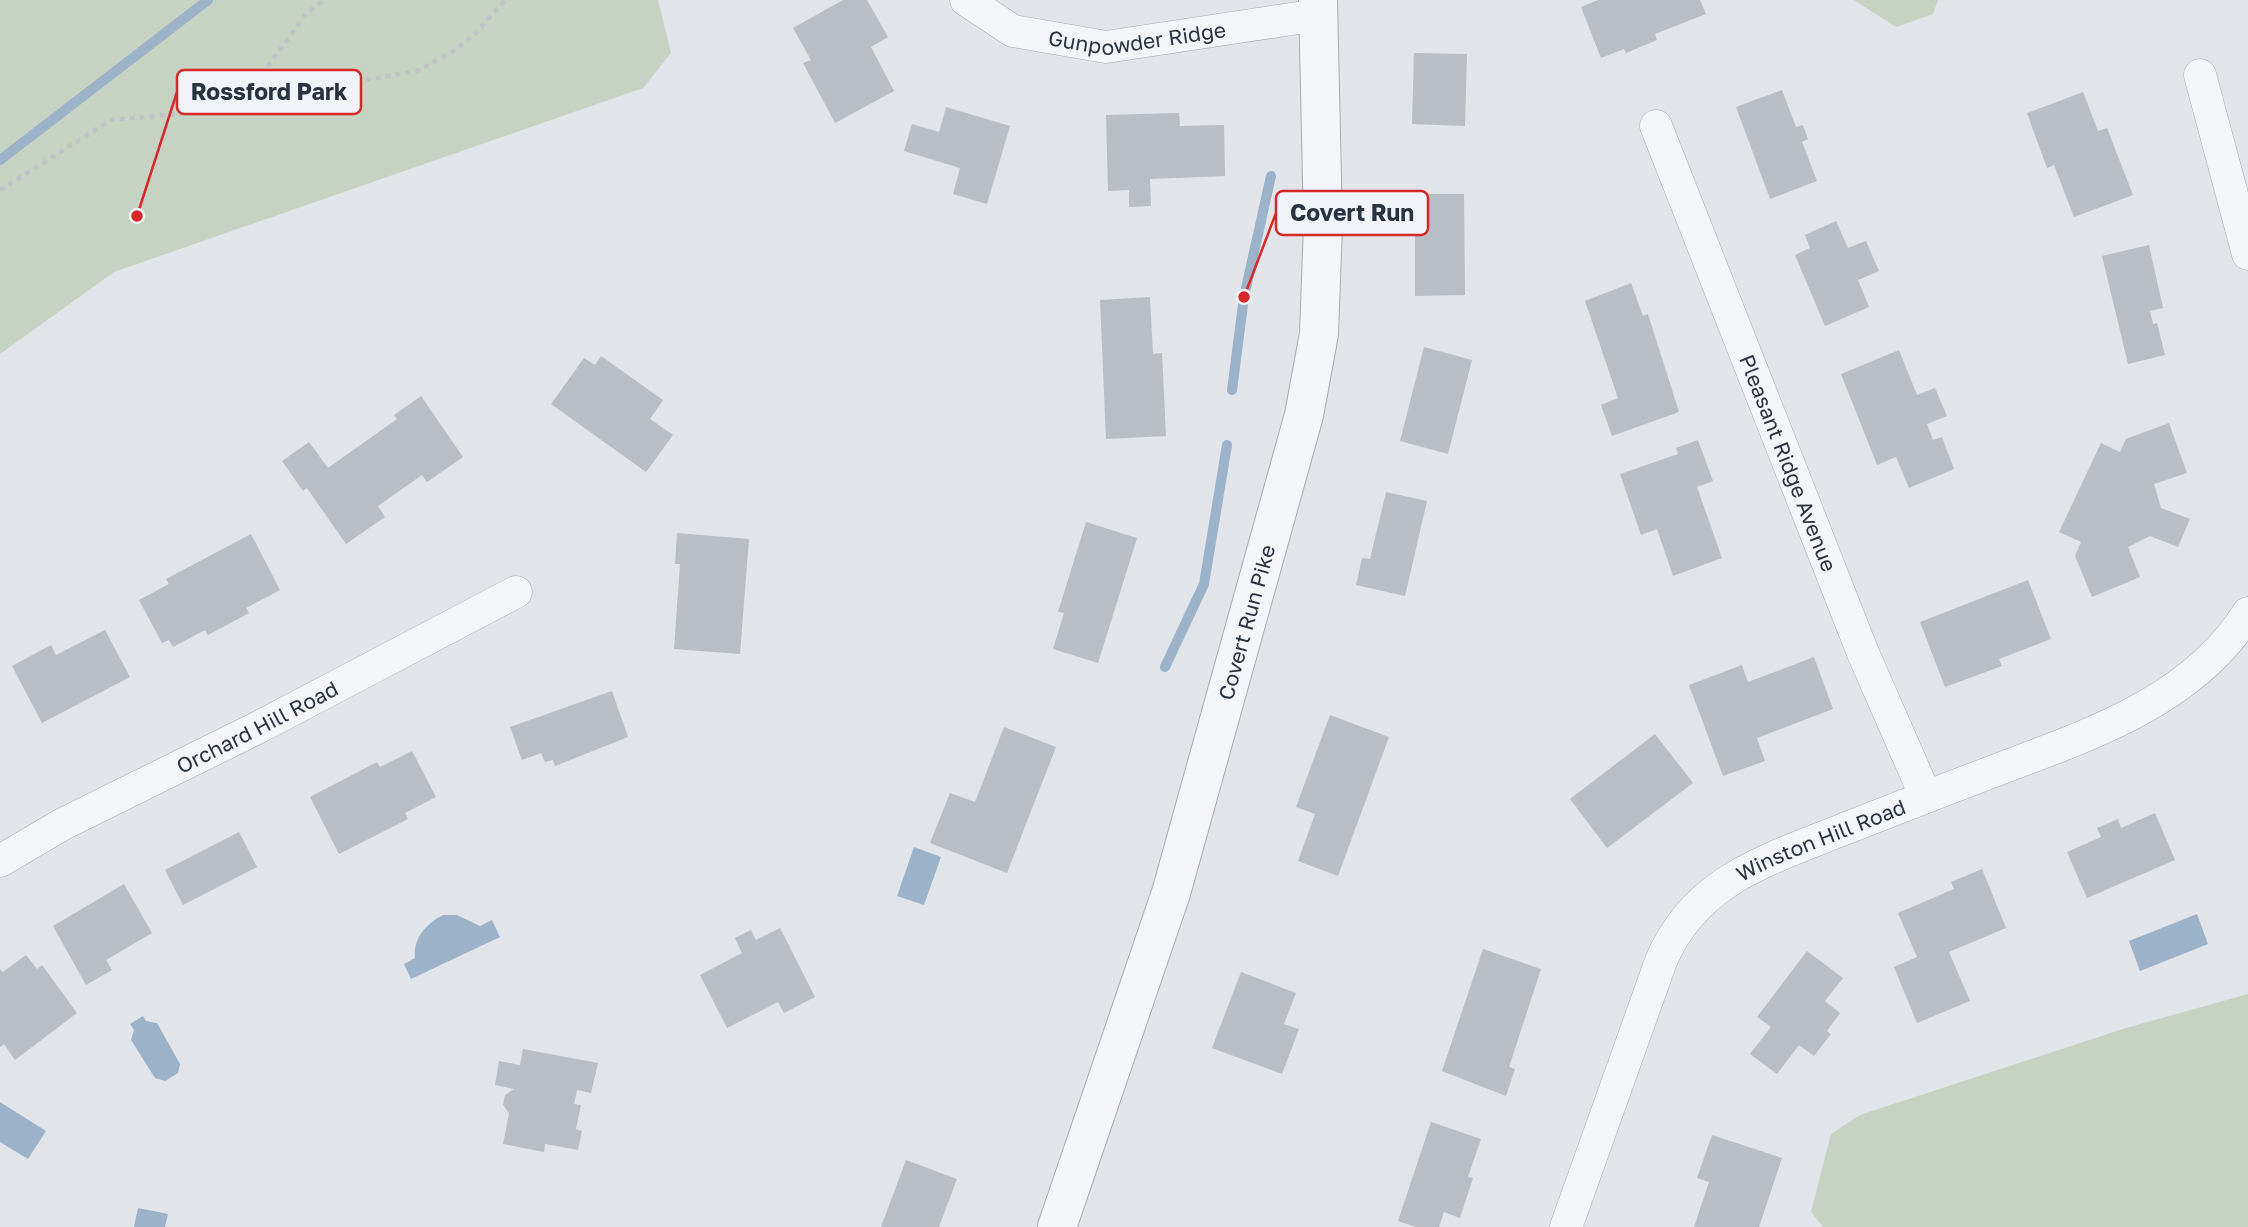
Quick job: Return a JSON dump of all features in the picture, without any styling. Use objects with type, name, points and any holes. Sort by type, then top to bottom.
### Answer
[{"type":"street","name":"Gunpowder Ridge","points":[[966,0],[1013,32],[1105,47],[1318,8]]},
{"type":"street","name":"Covert Run Pike","points":[[1057,1227],[1171,893],[1304,415],[1319,334],[1323,225],[1318,8]]},
{"type":"street","points":[[2200,75],[2248,254]]},
{"type":"street","name":"Pleasant Ridge Avenue","points":[[1656,126],[1863,653],[1926,797]]},
{"type":"street","name":"Orchard Hill Road","points":[[0,861],[74,818],[261,726],[516,592]]},
{"type":"street","name":"Winston Hill Road","points":[[1566,1227],[1646,994],[1666,948],[1683,921],[1710,892],[1734,875],[2069,742],[2166,696],[2223,648],[2248,613]]},
{"type":"path","points":[[237,107],[306,14],[324,0]]},
{"type":"path","points":[[0,190],[111,120],[279,101],[310,90],[417,71],[454,51],[476,33],[505,0]]},
{"type":"green space","points":[[0,0],[658,0],[671,53],[643,88],[114,272],[0,354]]},
{"type":"green space","points":[[1854,0],[1938,0],[1933,14],[1896,27]]},
{"type":"green space","points":[[2248,994],[2248,1227],[1823,1227],[1811,1212],[1831,1134],[1860,1115],[2126,1028]]},
{"type":"water","points":[[914,847],[941,857],[924,905],[897,896]]},
{"type":"water","points":[[2197,914],[2208,944],[2140,971],[2129,941]]},
{"type":"water","points":[[443,915],[457,915],[480,926],[492,920],[500,937],[411,979],[404,964],[415,958],[416,944],[422,932]]},
{"type":"water","points":[[143,1016],[146,1021],[157,1023],[180,1064],[178,1073],[165,1081],[155,1078],[131,1040],[134,1030],[130,1024]]},
{"type":"water","points":[[0,1102],[46,1131],[28,1159],[0,1142]]},
{"type":"water","points":[[138,1208],[168,1214],[165,1227],[134,1227]]},
{"type":"building","points":[[843,0],[867,0],[888,37],[871,47],[894,91],[835,123],[803,63],[811,60],[793,28]]},
{"type":"building","points":[[1598,0],[1700,0],[1706,14],[1655,34],[1657,40],[1626,53],[1624,49],[1601,58],[1581,7]]},
{"type":"building","points":[[1414,53],[1467,54],[1465,126],[1412,124]]},
{"type":"building","points":[[1782,90],[1796,127],[1803,125],[1808,139],[1802,142],[1817,181],[1770,199],[1736,107]]},
{"type":"building","points":[[2083,92],[2098,131],[2107,128],[2133,195],[2074,217],[2054,165],[2047,168],[2027,113]]},
{"type":"building","points":[[946,107],[1010,126],[987,204],[953,194],[960,168],[904,151],[912,124],[939,132]]},
{"type":"building","points":[[1179,113],[1180,126],[1224,125],[1225,176],[1150,179],[1151,206],[1129,207],[1129,190],[1108,191],[1106,115]]},
{"type":"building","points":[[1415,194],[1464,194],[1465,295],[1415,296]]},
{"type":"building","points":[[1836,221],[1848,248],[1866,241],[1879,271],[1858,280],[1869,307],[1825,326],[1795,255],[1810,248],[1805,235]]},
{"type":"building","points":[[2149,245],[2163,308],[2150,311],[2153,324],[2157,323],[2165,355],[2128,364],[2102,256]]},
{"type":"building","points":[[1631,283],[1643,316],[1648,314],[1679,412],[1612,436],[1601,405],[1618,398],[1585,301]]},
{"type":"building","points":[[1150,297],[1153,354],[1162,353],[1166,436],[1106,439],[1100,300]]},
{"type":"building","points":[[1424,347],[1472,360],[1448,454],[1400,441]]},
{"type":"building","points":[[1899,350],[1917,395],[1935,388],[1947,416],[1927,424],[1933,440],[1942,437],[1954,469],[1909,488],[1896,457],[1877,465],[1841,374]]},
{"type":"building","points":[[601,356],[663,400],[650,419],[673,435],[646,472],[551,404],[584,358],[595,365]]},
{"type":"building","points":[[421,396],[463,457],[427,482],[422,475],[378,506],[385,517],[346,544],[307,488],[303,491],[282,461],[309,442],[328,468],[397,419],[394,415]]},
{"type":"building","points":[[2169,423],[2187,473],[2154,484],[2161,508],[2190,519],[2178,547],[2150,536],[2128,547],[2140,577],[2092,597],[2075,556],[2081,542],[2059,532],[2101,443],[2120,452],[2126,439]]},
{"type":"building","points":[[1698,440],[1713,481],[1697,487],[1722,558],[1673,576],[1657,529],[1641,535],[1620,474],[1678,454],[1676,448]]},
{"type":"building","points":[[1386,492],[1427,501],[1405,596],[1356,585],[1362,558],[1370,559]]},
{"type":"building","points":[[1086,522],[1137,538],[1098,663],[1053,649],[1064,613],[1058,612]]},
{"type":"building","points":[[677,533],[749,539],[740,654],[674,649],[680,564],[675,564]]},
{"type":"building","points":[[251,534],[280,590],[246,608],[249,613],[208,635],[205,630],[173,647],[169,640],[162,643],[139,600],[169,584],[166,579]]},
{"type":"building","points":[[2028,580],[2051,639],[1999,659],[2002,666],[1945,687],[1920,622]]},
{"type":"building","points":[[105,630],[130,677],[42,723],[12,666],[51,645],[56,655]]},
{"type":"building","points":[[1814,657],[1833,709],[1757,738],[1765,761],[1723,776],[1689,685],[1742,665],[1748,682]]},
{"type":"building","points":[[612,691],[628,737],[555,766],[553,760],[545,762],[541,753],[522,760],[510,727]]},
{"type":"building","points":[[1330,715],[1389,737],[1338,876],[1298,861],[1315,814],[1296,807]]},
{"type":"building","points":[[1004,727],[1056,747],[1007,873],[930,843],[950,793],[975,802]]},
{"type":"building","points":[[1655,734],[1693,783],[1607,848],[1570,799]]},
{"type":"building","points":[[412,751],[436,797],[405,813],[408,819],[339,854],[310,797],[377,762],[380,767]]},
{"type":"building","points":[[2155,813],[2175,860],[2087,898],[2067,852],[2101,837],[2097,828],[2118,819],[2121,828]]},
{"type":"building","points":[[239,832],[257,867],[183,905],[165,870]]},
{"type":"building","points":[[1982,869],[2006,928],[1949,952],[1970,1001],[1917,1023],[1894,967],[1917,957],[1898,913],[1954,889],[1951,882]]},
{"type":"building","points":[[124,884],[152,933],[106,960],[112,970],[86,985],[53,926]]},
{"type":"building","points":[[780,928],[815,997],[784,1013],[778,1002],[727,1028],[700,975],[742,953],[735,938],[751,930],[756,940]]},
{"type":"building","points":[[1483,949],[1541,969],[1509,1067],[1515,1069],[1506,1096],[1442,1071]]},
{"type":"building","points":[[1807,951],[1843,978],[1825,1001],[1840,1013],[1827,1031],[1831,1034],[1814,1056],[1799,1045],[1777,1074],[1750,1054],[1771,1027],[1757,1017]]},
{"type":"building","points":[[26,955],[37,969],[42,965],[77,1013],[15,1060],[4,1044],[0,1047],[0,969],[3,972]]},
{"type":"building","points":[[1241,972],[1296,993],[1284,1024],[1299,1029],[1282,1074],[1212,1048]]},
{"type":"building","points":[[523,1049],[598,1063],[591,1093],[577,1090],[574,1104],[581,1105],[576,1129],[582,1131],[578,1150],[545,1144],[544,1152],[503,1144],[509,1113],[503,1105],[505,1095],[514,1089],[495,1085],[499,1061],[520,1065]]},
{"type":"building","points":[[1431,1122],[1481,1139],[1468,1177],[1473,1178],[1460,1218],[1444,1212],[1439,1227],[1416,1227],[1398,1221]]},
{"type":"building","points":[[1712,1135],[1782,1158],[1759,1227],[1694,1227],[1709,1182],[1697,1178]]},
{"type":"building","points":[[906,1160],[957,1179],[939,1227],[881,1227]]},
{"type":"waterway","points":[[0,160],[208,0]]},
{"type":"waterway","points":[[1232,390],[1244,297],[1271,176]]},
{"type":"waterway","points":[[1165,667],[1204,584],[1227,445]]},
{"type":"place","name":"Rossford Park","points":[[137,216]]},
{"type":"place","name":"Covert Run","points":[[1244,297]]}]
